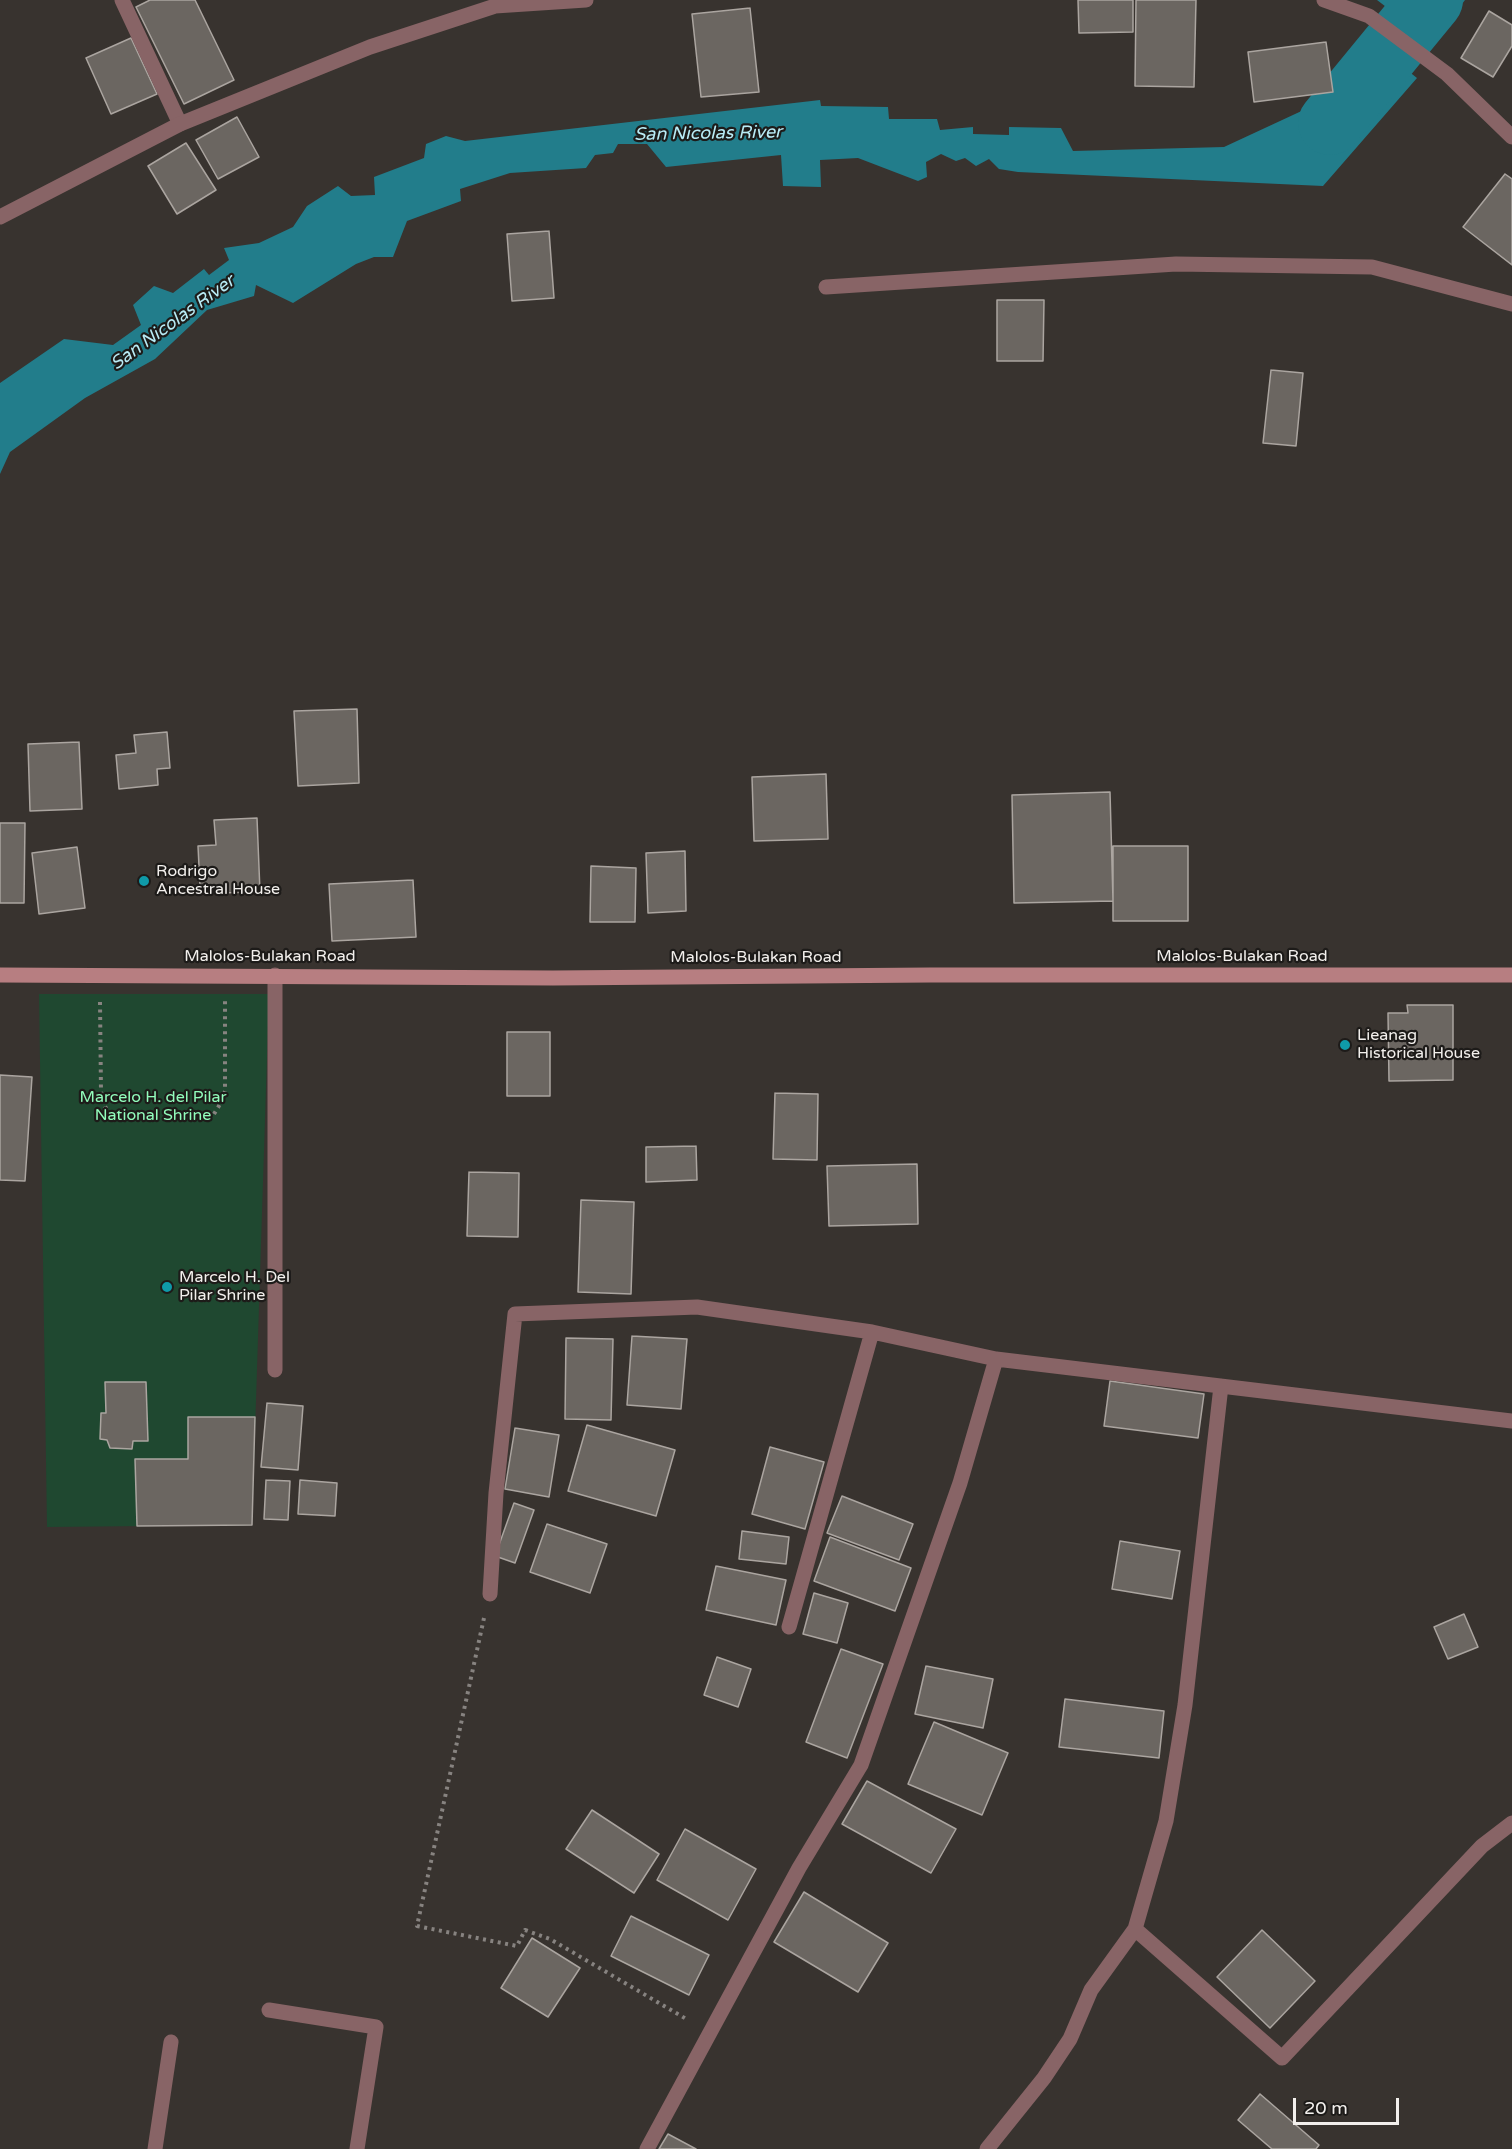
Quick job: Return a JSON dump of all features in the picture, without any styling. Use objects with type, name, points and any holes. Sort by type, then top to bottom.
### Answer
[{"type":"main road","name":"Malolos-Bulakan Road","points":[[0,975],[565,978],[918,975],[1512,975]]},
{"type":"street","points":[[122,0],[180,124]]},
{"type":"street","points":[[0,217],[180,124],[370,47],[494,3],[586,0]]},
{"type":"street","points":[[1324,0],[1352,5],[1369,16],[1447,74],[1512,137]]},
{"type":"street","points":[[826,287],[1176,264],[1372,267],[1512,304]]},
{"type":"street","points":[[275,975],[275,1370]]},
{"type":"street","points":[[490,1594],[496,1493],[515,1314],[697,1307],[872,1332],[996,1359],[1512,1421]]},
{"type":"street","points":[[789,1627],[872,1332]]},
{"type":"street","points":[[647,2149],[799,1868],[861,1765],[960,1483],[996,1359]]},
{"type":"street","points":[[987,2149],[1044,2078],[1070,2040],[1090,1990],[1135,1929],[1166,1821],[1185,1705],[1221,1386]]},
{"type":"street","points":[[1135,1929],[1282,2058],[1482,1846],[1512,1823]]},
{"type":"street","points":[[269,2010],[376,2027],[357,2149]]},
{"type":"street","points":[[155,2149],[171,2042]]},
{"type":"path","points":[[99,974],[101,1092],[105,1107],[115,1117]]},
{"type":"path","points":[[214,1113],[222,1101],[225,1090],[226,975]]},
{"type":"path","points":[[490,1594],[417,1926],[517,1946],[525,1930],[550,1940],[710,2033]]},
{"type":"green space","name":"Marcelo H. del Pilar National Shrine","points":[[39,994],[269,994],[252,1525],[47,1527]]},
{"type":"water","points":[[1377,0],[1465,0],[1433,43]]},
{"type":"water","points":[[1363,35],[1417,78],[1323,186],[1018,172],[999,169],[989,159],[976,166],[965,158],[956,161],[941,154],[926,162],[927,177],[918,181],[858,158],[820,160],[821,187],[783,186],[781,155],[666,167],[647,144],[618,144],[613,153],[595,155],[586,168],[510,173],[460,189],[461,201],[407,221],[393,257],[374,257],[356,264],[293,303],[256,285],[254,296],[207,310],[155,359],[85,398],[10,452],[0,474],[0,383],[64,339],[113,345],[141,325],[133,305],[154,286],[173,293],[204,269],[209,275],[229,260],[224,248],[259,243],[293,227],[307,206],[338,186],[351,196],[375,195],[374,177],[424,158],[426,144],[446,136],[465,141],[820,100],[821,106],[888,107],[889,119],[937,119],[940,130],[973,127],[973,134],[1009,135],[1009,127],[1061,128],[1073,151],[1224,147],[1336,95]]},
{"type":"building","points":[[150,0],[195,0],[234,80],[184,104],[136,7]]},
{"type":"building","points":[[1078,0],[1133,0],[1133,32],[1079,33]]},
{"type":"building","points":[[1136,0],[1196,0],[1194,87],[1135,86]]},
{"type":"building","points":[[750,8],[759,92],[701,97],[692,14]]},
{"type":"building","points":[[1489,11],[1512,25],[1512,46],[1493,77],[1461,58]]},
{"type":"building","points":[[131,38],[157,94],[111,114],[86,58]]},
{"type":"building","points":[[1326,42],[1333,92],[1254,102],[1248,52]]},
{"type":"building","points":[[237,117],[259,157],[218,179],[196,140]]},
{"type":"building","points":[[186,143],[216,190],[177,214],[148,166]]},
{"type":"building","points":[[1505,174],[1512,179],[1512,265],[1463,227]]},
{"type":"building","points":[[549,231],[554,298],[512,301],[507,234]]},
{"type":"building","points":[[997,300],[1044,300],[1043,361],[997,361]]},
{"type":"building","points":[[1271,370],[1303,373],[1296,446],[1263,443]]},
{"type":"building","points":[[357,709],[359,783],[298,786],[294,711]]},
{"type":"building","points":[[167,732],[170,768],[157,769],[158,785],[119,789],[116,755],[136,753],[134,735]]},
{"type":"building","points":[[79,742],[82,809],[30,811],[28,744]]},
{"type":"building","points":[[826,774],[828,839],[754,841],[752,777]]},
{"type":"building","points":[[1110,792],[1113,901],[1014,903],[1012,795]]},
{"type":"building","points":[[257,818],[260,892],[218,893],[218,886],[200,887],[198,846],[216,845],[214,820]]},
{"type":"building","points":[[0,823],[25,823],[24,903],[0,903]]},
{"type":"building","points":[[1113,846],[1188,846],[1188,921],[1113,921]]},
{"type":"building","points":[[77,847],[85,908],[39,914],[32,853]]},
{"type":"building","points":[[685,851],[686,911],[648,913],[646,853]]},
{"type":"building","points":[[591,866],[636,868],[635,922],[590,922]]},
{"type":"building","points":[[413,880],[416,937],[332,941],[329,884]]},
{"type":"building","points":[[1407,1005],[1453,1005],[1453,1080],[1389,1081],[1388,1013],[1408,1013]]},
{"type":"building","points":[[507,1032],[550,1032],[550,1096],[507,1096]]},
{"type":"building","points":[[0,1075],[32,1077],[25,1181],[0,1180]]},
{"type":"building","points":[[775,1093],[818,1094],[817,1160],[773,1159]]},
{"type":"building","points":[[696,1146],[697,1180],[646,1182],[646,1147]]},
{"type":"building","points":[[917,1164],[918,1224],[829,1226],[827,1166]]},
{"type":"building","points":[[469,1172],[519,1173],[518,1237],[467,1236]]},
{"type":"building","points":[[581,1200],[634,1202],[631,1294],[578,1292]]},
{"type":"building","points":[[632,1336],[687,1339],[681,1409],[627,1405]]},
{"type":"building","points":[[566,1338],[613,1339],[611,1420],[565,1419]]},
{"type":"building","points":[[1110,1381],[1204,1394],[1198,1438],[1104,1426]]},
{"type":"building","points":[[105,1382],[146,1382],[148,1441],[133,1441],[132,1449],[110,1448],[107,1440],[100,1439],[101,1413],[106,1413]]},
{"type":"building","points":[[267,1403],[303,1406],[298,1470],[261,1467]]},
{"type":"building","points":[[188,1417],[255,1417],[252,1525],[137,1526],[135,1459],[188,1459]]},
{"type":"building","points":[[587,1425],[675,1450],[656,1516],[568,1491]]},
{"type":"building","points":[[515,1428],[559,1435],[549,1497],[505,1489]]},
{"type":"building","points":[[770,1447],[824,1462],[805,1529],[752,1514]]},
{"type":"building","points":[[266,1480],[290,1481],[288,1520],[264,1519]]},
{"type":"building","points":[[300,1480],[337,1483],[335,1516],[298,1514]]},
{"type":"building","points":[[842,1496],[913,1524],[899,1560],[827,1533]]},
{"type":"building","points":[[514,1503],[534,1510],[515,1563],[495,1556]]},
{"type":"building","points":[[547,1524],[607,1544],[590,1593],[530,1572]]},
{"type":"building","points":[[742,1531],[789,1537],[786,1564],[739,1559]]},
{"type":"building","points":[[830,1537],[911,1568],[895,1611],[814,1581]]},
{"type":"building","points":[[1120,1541],[1180,1551],[1172,1599],[1112,1589]]},
{"type":"building","points":[[716,1566],[786,1580],[776,1625],[706,1610]]},
{"type":"building","points":[[814,1593],[848,1603],[837,1643],[803,1634]]},
{"type":"building","points":[[1464,1614],[1478,1647],[1448,1659],[1434,1627]]},
{"type":"building","points":[[841,1649],[883,1664],[847,1758],[806,1742]]},
{"type":"building","points":[[717,1657],[751,1669],[738,1707],[704,1695]]},
{"type":"building","points":[[926,1666],[993,1679],[983,1728],[915,1714]]},
{"type":"building","points":[[1065,1699],[1164,1711],[1159,1758],[1059,1747]]},
{"type":"building","points":[[934,1722],[1008,1753],[982,1815],[908,1784]]},
{"type":"building","points":[[867,1781],[956,1829],[931,1873],[842,1824]]},
{"type":"building","points":[[592,1810],[659,1854],[634,1893],[566,1849]]},
{"type":"building","points":[[685,1829],[756,1869],[728,1920],[657,1880]]},
{"type":"building","points":[[804,1892],[888,1943],[858,1992],[774,1942]]},
{"type":"building","points":[[631,1916],[709,1955],[689,1995],[611,1956]]},
{"type":"building","points":[[1262,1930],[1315,1981],[1270,2028],[1217,1977]]},
{"type":"building","points":[[532,1938],[580,1968],[548,2017],[501,1988]]},
{"type":"building","points":[[1260,2094],[1319,2145],[1316,2149],[1272,2149],[1238,2120]]},
{"type":"building","points":[[668,2134],[696,2149],[659,2149]]},
{"type":"waterway","name":"San Nicolas River","points":[[1330,123],[1431,0]]},
{"type":"place","name":"Rodrigo Ancestral House","points":[[144,881]]},
{"type":"place","name":"Lieanag Historical House","points":[[1345,1045]]},
{"type":"place","name":"Marcelo H. Del Pilar Shrine","points":[[167,1287]]}]
